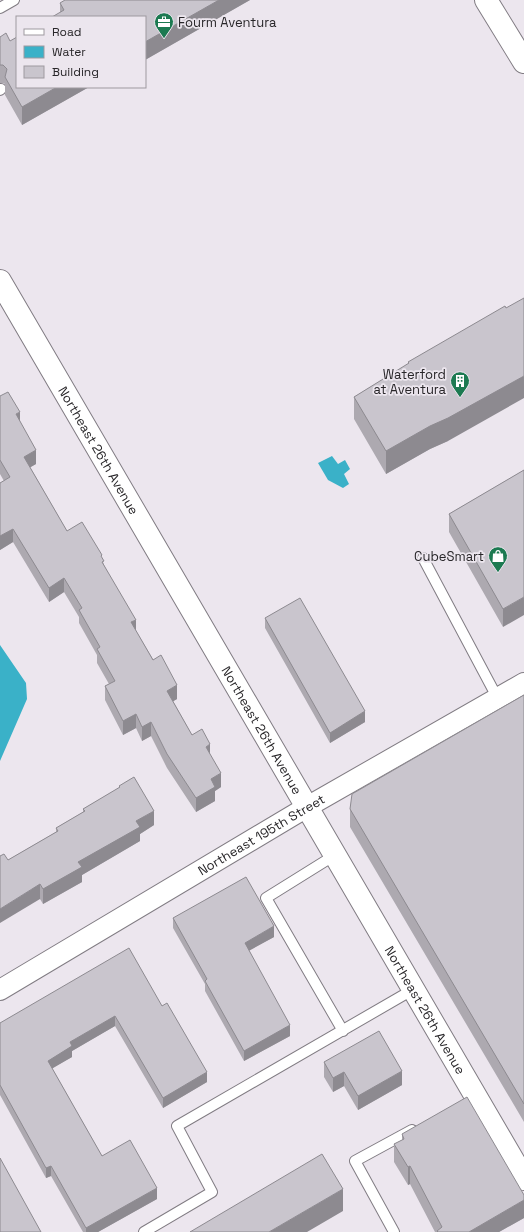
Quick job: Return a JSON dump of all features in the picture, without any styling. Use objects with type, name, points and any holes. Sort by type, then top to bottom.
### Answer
[{"type":"street","points":[[486,0],[524,62]]},
{"type":"street","name":"Northeast 26th Avenue","points":[[0,281],[414,989],[472,1096],[524,1179]]},
{"type":"street","name":"Northeast 195th Street","points":[[0,990],[307,808],[524,683]]},
{"type":"lane","points":[[0,8],[14,0]]},
{"type":"lane","points":[[423,558],[498,699]]},
{"type":"lane","points":[[335,855],[266,898],[343,1030]]},
{"type":"lane","points":[[144,1232],[212,1192],[177,1126],[414,989]]},
{"type":"lane","points":[[394,1232],[355,1161],[422,1124]]},
{"type":"water","points":[[332,456],[338,464],[345,460],[350,469],[344,474],[349,484],[343,488],[328,480],[318,463]]},
{"type":"water","points":[[0,645],[26,683],[27,699],[0,761]]},
{"type":"building","points":[[65,0],[219,0],[146,41],[146,16],[54,16],[64,10],[60,3]]},
{"type":"building","points":[[6,33],[10,41],[16,38],[16,88],[55,88],[22,107],[5,77],[7,69],[3,65],[0,65],[0,37]]},
{"type":"building","name":"Waterford at Aventura","points":[[524,298],[524,376],[386,451],[354,397],[409,363],[408,362],[505,306],[506,308]]},
{"type":"building","points":[[8,392],[20,412],[16,414],[36,450],[24,457],[67,531],[82,522],[102,555],[101,556],[104,561],[102,562],[136,620],[131,622],[153,660],[161,655],[177,685],[167,691],[192,735],[202,729],[210,744],[206,747],[221,773],[211,779],[215,787],[196,798],[167,754],[151,722],[142,727],[136,714],[123,721],[105,686],[115,681],[97,649],[100,647],[79,610],[82,608],[64,578],[49,588],[13,529],[0,536],[0,483],[10,477],[0,460],[0,396]]},
{"type":"building","name":"CubeSmart","points":[[524,470],[524,597],[503,609],[449,514]]},
{"type":"building","points":[[300,598],[365,711],[330,733],[265,618]]},
{"type":"building","points":[[524,695],[524,1104],[350,809],[352,794]]},
{"type":"building","points":[[134,777],[154,811],[136,821],[140,827],[78,862],[82,867],[43,889],[40,884],[0,909],[0,856],[4,854],[8,860],[58,831],[56,828],[85,811],[83,809]]},
{"type":"building","points":[[246,877],[274,926],[245,943],[290,1025],[244,1051],[205,981],[207,979],[173,918]]},
{"type":"building","points":[[129,948],[162,1006],[167,1003],[207,1072],[163,1098],[115,1016],[70,1042],[72,1046],[48,1061],[102,1156],[130,1140],[157,1188],[86,1228],[51,1166],[46,1168],[0,1085],[0,1023]]},
{"type":"building","points":[[379,1031],[402,1071],[358,1096],[344,1072],[333,1078],[324,1062]]},
{"type":"building","points":[[467,1097],[524,1195],[524,1200],[469,1232],[438,1232],[437,1231],[442,1227],[410,1166],[408,1167],[394,1144],[404,1139],[402,1134]]},
{"type":"building","points":[[322,1154],[343,1189],[269,1232],[190,1232]]},
{"type":"building","points":[[0,1158],[41,1232],[0,1232]]},
{"type":"place","name":"Fourm Aventura","points":[[164,39]]},
{"type":"place","name":"Waterford at Aventura","points":[[460,398]]},
{"type":"place","name":"CubeSmart","points":[[498,573]]}]
